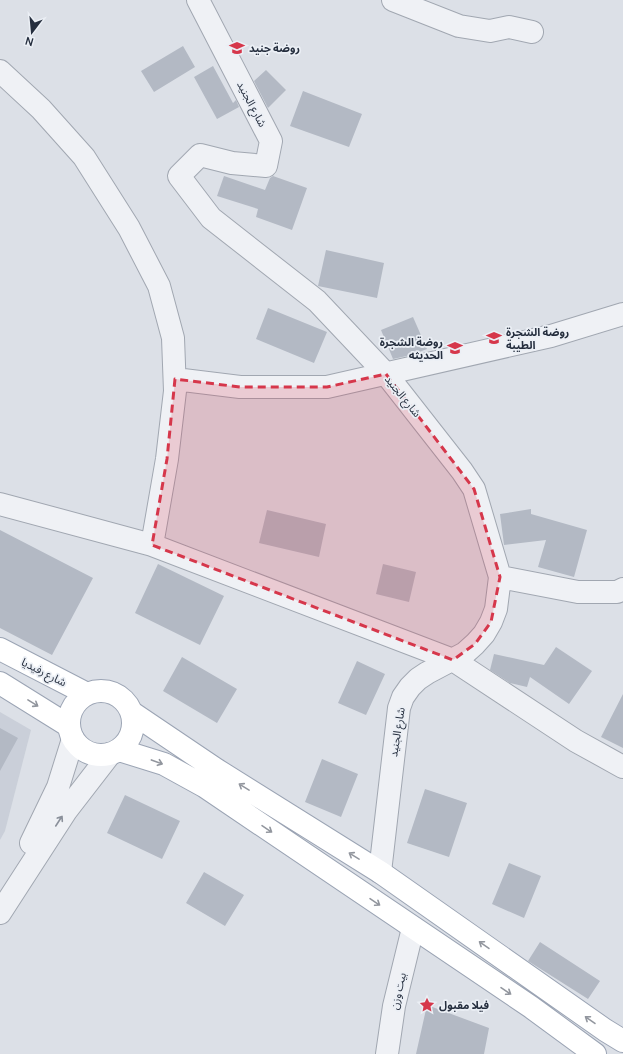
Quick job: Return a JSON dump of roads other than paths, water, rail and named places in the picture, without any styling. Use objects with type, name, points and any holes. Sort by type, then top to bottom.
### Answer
[{"type":"main road","name":"شارع رفيديا","points":[[0,649],[87,694]]},
{"type":"main road","points":[[0,683],[71,732]]},
{"type":"main road","points":[[115,752],[127,743],[132,733],[133,722],[131,712],[126,703],[118,696],[108,692],[87,694],[78,700],[72,709],[69,719],[71,732],[80,747],[89,753],[99,755],[115,752],[164,764],[204,786],[531,1008],[595,1054]]},
{"type":"main road","points":[[131,712],[217,770],[380,872],[605,1030],[623,1041]]},
{"type":"street","name":"شارع الجنيد","points":[[198,0],[271,141],[266,166],[232,163],[200,155],[179,176],[211,218],[317,300],[386,374],[462,471],[474,489],[500,577],[496,609],[484,634],[465,653],[418,679],[403,697],[399,708],[380,872]]},
{"type":"street","points":[[393,0],[459,26],[490,31],[509,27],[532,32]]},
{"type":"street","points":[[0,71],[41,109],[84,157],[129,228],[159,286],[173,338],[175,391],[167,459],[152,545]]},
{"type":"street","points":[[175,379],[240,387],[327,387],[551,336],[623,314]]},
{"type":"street","points":[[0,504],[152,545],[453,660],[576,741],[623,767]]},
{"type":"street","points":[[500,577],[578,592],[617,592],[623,589]]},
{"type":"street","points":[[0,907],[58,787],[71,732]]},
{"type":"street","points":[[0,913],[66,811],[115,752]]},
{"type":"street","name":"بيت وزن","points":[[387,1054],[394,1006],[413,928]]},
{"type":"place","name":"روضة جنيد","points":[[237,48]]},
{"type":"place","name":"روضة الشجرة الطيبة","points":[[494,338]]},
{"type":"place","name":"روضة الشجرة الحديثه","points":[[455,348]]},
{"type":"place","name":"فيلا مقبول","points":[[427,1005]]}]
